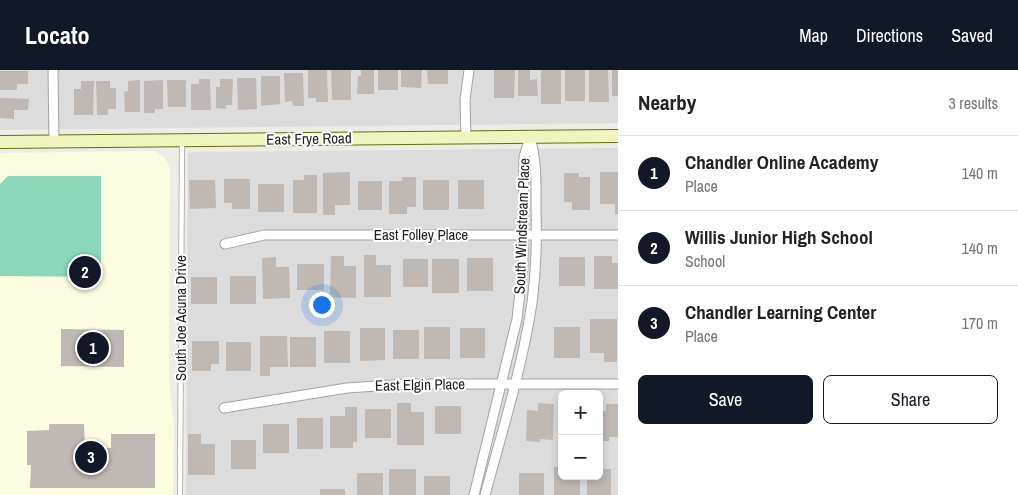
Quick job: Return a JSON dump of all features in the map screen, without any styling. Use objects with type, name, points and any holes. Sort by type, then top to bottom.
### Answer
[{"type":"street","points":[[53,70],[54,141]]},
{"type":"street","points":[[466,138],[465,100],[469,70]]},
{"type":"street","name":"East Frye Road","points":[[0,142],[618,136]]},
{"type":"street","name":"South Windstream Place","points":[[474,495],[502,384],[522,288],[524,156],[530,137]]},
{"type":"street","name":"South Windstream Place","points":[[486,495],[514,384],[531,304],[536,234],[535,157],[530,137]]},
{"type":"street","name":"East Folley Place","points":[[225,244],[264,234],[618,234]]},
{"type":"street","name":"East Elgin Place","points":[[224,408],[347,388],[407,384],[618,384]]},
{"type":"lane","name":"South Joe Acuna Drive","points":[[180,495],[182,140]]},
{"type":"shaded area","points":[[0,70],[618,70],[618,123],[0,130]]},
{"type":"shaded area","points":[[618,148],[618,495],[186,495],[188,154],[192,152]]},
{"type":"shaded area","points":[[154,151],[164,157],[170,167],[169,377],[174,428],[173,495],[0,495],[0,153]]},
{"type":"green space","points":[[8,176],[101,176],[101,277],[0,276],[0,184]]},
{"type":"building","points":[[308,70],[327,70],[328,102],[316,102],[316,98],[308,98]]},
{"type":"building","points":[[331,70],[351,70],[351,100],[332,100]]},
{"type":"building","points":[[361,70],[374,70],[374,94],[357,94],[358,76],[361,76]]},
{"type":"building","points":[[378,70],[398,70],[398,90],[378,90]]},
{"type":"building","points":[[401,70],[422,70],[421,88],[401,87]]},
{"type":"building","points":[[427,70],[448,70],[448,84],[428,84]]},
{"type":"building","points":[[494,70],[515,70],[514,98],[494,98]]},
{"type":"building","points":[[518,70],[530,70],[530,80],[537,79],[538,96],[518,96]]},
{"type":"building","points":[[541,70],[561,70],[561,104],[541,104]]},
{"type":"building","points":[[565,70],[585,70],[585,101],[565,101]]},
{"type":"building","points":[[589,70],[608,70],[609,102],[589,102]]},
{"type":"building","points":[[612,70],[618,70],[618,96],[612,96]]},
{"type":"building","points":[[0,71],[28,71],[28,84],[17,84],[17,90],[0,90]]},
{"type":"building","points":[[284,73],[303,73],[304,106],[293,106],[292,101],[285,102]]},
{"type":"building","points":[[261,76],[280,76],[280,104],[261,106]]},
{"type":"building","points":[[237,78],[256,78],[257,109],[238,110]]},
{"type":"building","points":[[199,79],[210,79],[211,110],[191,110],[191,84],[199,84]]},
{"type":"building","points":[[220,79],[233,79],[232,105],[226,105],[226,109],[216,108],[216,87],[220,87]]},
{"type":"building","points":[[140,80],[140,112],[125,112],[124,92],[128,91],[128,81]]},
{"type":"building","points":[[163,80],[163,109],[155,109],[155,113],[144,113],[144,81]]},
{"type":"building","points":[[167,80],[186,80],[186,107],[168,107]]},
{"type":"building","points":[[81,81],[94,81],[93,115],[74,115],[74,89],[81,89]]},
{"type":"building","points":[[96,81],[110,81],[110,88],[116,88],[116,109],[108,109],[108,115],[97,115]]},
{"type":"building","points":[[0,98],[29,99],[28,110],[14,110],[14,119],[0,118]]},
{"type":"building","points":[[350,172],[350,205],[335,205],[335,215],[323,215],[323,173]]},
{"type":"building","points":[[600,172],[618,172],[618,214],[615,214],[615,204],[600,204]]},
{"type":"building","points":[[564,173],[579,173],[579,177],[590,177],[590,210],[572,210],[572,202],[564,202]]},
{"type":"building","points":[[304,175],[317,175],[317,213],[293,213],[293,180],[304,180]]},
{"type":"building","points":[[402,177],[416,177],[416,207],[407,207],[407,214],[389,214],[389,181],[402,181]]},
{"type":"building","points":[[224,179],[250,179],[250,209],[232,209],[232,203],[224,203]]},
{"type":"building","points":[[189,180],[215,180],[216,208],[190,209]]},
{"type":"building","points":[[423,180],[449,180],[449,210],[423,210]]},
{"type":"building","points":[[458,180],[484,180],[484,209],[458,209]]},
{"type":"building","points":[[358,181],[382,181],[382,210],[358,210]]},
{"type":"building","points":[[258,184],[284,184],[284,212],[258,212]]},
{"type":"building","points":[[364,255],[376,255],[376,265],[391,265],[391,297],[364,297]]},
{"type":"building","points":[[331,256],[344,256],[344,266],[356,266],[356,298],[330,297]]},
{"type":"building","points":[[594,256],[612,256],[612,263],[618,263],[618,289],[594,289]]},
{"type":"building","points":[[276,257],[276,267],[289,267],[290,298],[263,299],[262,258]]},
{"type":"building","points":[[559,257],[585,257],[585,286],[559,286]]},
{"type":"building","points":[[467,258],[493,258],[493,291],[467,291]]},
{"type":"building","points":[[403,259],[428,259],[428,287],[403,287]]},
{"type":"building","points":[[432,259],[459,259],[459,293],[432,293]]},
{"type":"building","points":[[297,264],[324,264],[324,290],[297,290]]},
{"type":"building","points":[[230,276],[256,276],[256,304],[230,304]]},
{"type":"building","points":[[191,277],[217,277],[217,304],[191,304]]},
{"type":"building","points":[[590,319],[617,319],[617,362],[604,362],[604,353],[590,353]]},
{"type":"building","points":[[424,327],[450,327],[450,359],[424,359]]},
{"type":"building","points":[[554,327],[580,327],[580,358],[554,358]]},
{"type":"building","points":[[360,328],[385,328],[385,360],[360,361]]},
{"type":"building","points":[[460,328],[485,328],[485,358],[460,358]]},
{"type":"building","points":[[61,329],[124,330],[124,367],[61,366]]},
{"type":"building","points":[[393,330],[419,330],[419,359],[393,359]]},
{"type":"building","points":[[324,331],[350,331],[350,363],[324,363]]},
{"type":"building","points":[[260,336],[287,336],[288,367],[270,367],[270,376],[260,376]]},
{"type":"building","points":[[290,337],[316,337],[316,367],[290,367]]},
{"type":"building","points":[[192,341],[219,341],[219,364],[211,364],[211,371],[192,371]]},
{"type":"building","points":[[226,342],[251,342],[251,371],[226,371]]},
{"type":"building","points":[[397,403],[411,403],[411,412],[424,412],[424,445],[397,445]]},
{"type":"building","points":[[538,403],[554,404],[553,440],[540,439],[540,442],[526,441],[527,410],[538,411]]},
{"type":"building","points":[[606,404],[618,404],[618,437],[609,437],[609,441],[603,441],[603,411],[606,411]]},
{"type":"building","points":[[435,406],[461,406],[461,434],[435,434]]},
{"type":"building","points":[[345,407],[357,407],[357,442],[353,442],[353,448],[330,448],[330,416],[345,416]]},
{"type":"building","points":[[365,409],[391,409],[391,438],[365,438]]},
{"type":"building","points":[[297,418],[323,418],[323,449],[297,449]]},
{"type":"building","points":[[49,424],[84,424],[85,448],[111,448],[111,434],[155,434],[155,488],[30,488],[31,465],[27,465],[27,431],[49,430]]},
{"type":"building","points":[[263,424],[289,424],[289,453],[263,453]]},
{"type":"building","points":[[188,434],[201,434],[201,444],[215,444],[215,475],[188,475]]},
{"type":"building","points":[[231,440],[256,440],[256,469],[231,469]]},
{"type":"building","points":[[554,467],[558,467],[558,480],[580,480],[580,495],[554,495]]},
{"type":"building","points":[[389,469],[416,469],[416,495],[389,495]]},
{"type":"building","points":[[603,469],[611,469],[611,495],[587,495],[587,480],[603,480]]},
{"type":"building","points":[[357,473],[383,473],[383,495],[357,495]]},
{"type":"building","points":[[519,473],[544,473],[544,495],[519,495]]},
{"type":"building","points":[[424,476],[450,476],[450,495],[424,495]]},
{"type":"building","points":[[320,489],[345,489],[345,495],[320,495]]},
{"type":"place","name":"Willis Junior High School","points":[[85,272]]},
{"type":"place","name":"Chandler Online Academy","points":[[93,348]]},
{"type":"place","name":"Chandler Learning Center","points":[[91,457]]}]
